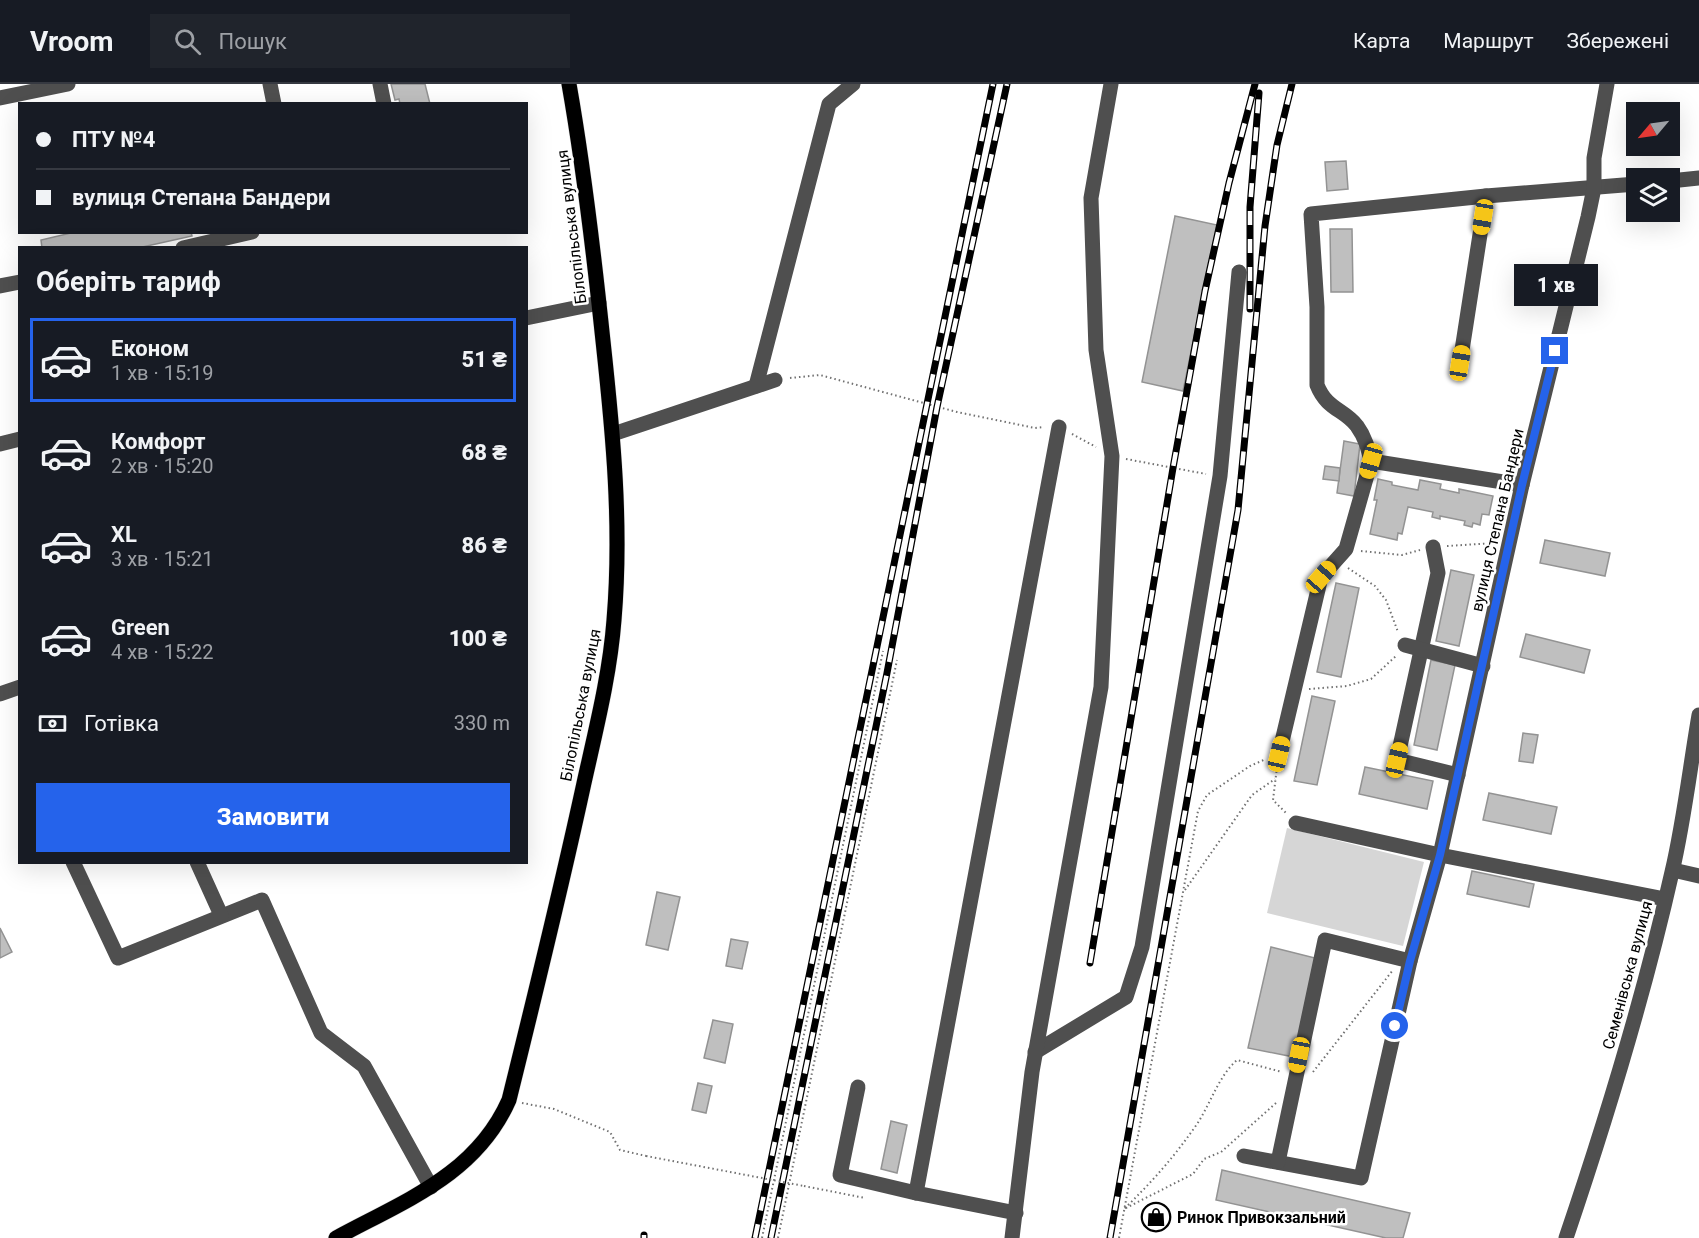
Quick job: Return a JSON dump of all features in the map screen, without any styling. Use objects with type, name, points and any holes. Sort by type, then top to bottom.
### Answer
[{"type":"main road","name":"Білопільська вулиця","points":[[336,1238],[447,1177],[480,1147],[493,1131],[509,1100],[565,872],[601,704],[614,621],[618,535],[613,434],[579,141],[569,84]]},
{"type":"street","points":[[0,98],[68,84]]},
{"type":"street","points":[[270,84],[274,102]]},
{"type":"street","points":[[380,84],[384,102]]},
{"type":"street","points":[[756,386],[829,104],[853,84]]},
{"type":"street","points":[[1012,1238],[1035,1052],[1101,687],[1112,456],[1096,350],[1091,198],[1111,84]]},
{"type":"street","name":"вулиця Степана Бандери","points":[[1278,1162],[1361,1178],[1406,960],[1440,855],[1522,485],[1594,188],[1594,158],[1607,84]]},
{"type":"street","points":[[1680,180],[1699,178]]},
{"type":"street","points":[[1279,754],[1321,577],[1346,549],[1371,461],[1367,443],[1355,424],[1330,406],[1317,385],[1317,307],[1311,214],[1486,196],[1626,185]]},
{"type":"street","points":[[1460,363],[1486,196]]},
{"type":"street","points":[[192,246],[243,234]]},
{"type":"street","points":[[1035,1052],[1126,997],[1142,947],[1220,476],[1239,272]]},
{"type":"street","points":[[0,286],[18,282]]},
{"type":"street","points":[[528,318],[599,303]]},
{"type":"street","points":[[613,434],[775,380]]},
{"type":"street","points":[[916,1193],[1059,427]]},
{"type":"street","points":[[0,444],[18,440]]},
{"type":"street","points":[[1371,461],[1522,485]]},
{"type":"street","points":[[1433,547],[1438,573],[1397,760],[1458,775]]},
{"type":"street","points":[[1405,645],[1483,666]]},
{"type":"street","points":[[0,694],[18,688]]},
{"type":"street","name":"Семенівська вулиця","points":[[1566,1238],[1640,1004],[1673,870],[1699,715]]},
{"type":"street","points":[[1296,823],[1440,855],[1665,899]]},
{"type":"street","points":[[74,864],[118,958],[262,900],[321,1033],[364,1066],[431,1187]]},
{"type":"street","points":[[198,864],[221,915]]},
{"type":"street","points":[[1673,870],[1699,876]]},
{"type":"street","points":[[1244,1156],[1278,1162],[1325,940],[1406,960]]},
{"type":"street","points":[[858,1087],[840,1175],[1016,1213]]},
{"type":"path","points":[[775,380],[820,375],[957,412],[1035,428],[1059,427],[1112,456],[1220,476]]},
{"type":"path","points":[[1295,689],[1347,686],[1371,679],[1405,645],[1395,627],[1386,600],[1375,585],[1336,561]]},
{"type":"path","points":[[762,1238],[883,651]]},
{"type":"path","points":[[778,1238],[897,660]]},
{"type":"path","points":[[1119,1238],[1198,811],[1207,795],[1250,766],[1279,754],[1273,800],[1296,823]]},
{"type":"path","points":[[1183,892],[1252,795],[1276,779]]},
{"type":"path","points":[[1124,1209],[1193,1174],[1204,1158],[1221,1152],[1293,1083],[1310,1077],[1406,960]]},
{"type":"path","points":[[1124,1209],[1156,1179],[1199,1122],[1228,1068],[1237,1060],[1293,1083]]},
{"type":"path","points":[[509,1100],[554,1109],[610,1132],[620,1150],[866,1198]]},
{"type":"shaded area","points":[[1287,828],[1424,862],[1403,946],[1267,913]]},
{"type":"building","points":[[391,84],[425,84],[430,102],[400,102],[399,99],[395,100]]},
{"type":"building","points":[[1346,161],[1348,189],[1327,191],[1325,162]]},
{"type":"building","points":[[1175,216],[1217,225],[1183,391],[1142,382]]},
{"type":"building","points":[[1330,229],[1352,229],[1353,292],[1331,292]]},
{"type":"building","points":[[66,234],[192,234],[192,236],[147,246],[42,246],[41,240]]},
{"type":"building","points":[[1344,441],[1360,444],[1354,496],[1337,493]]},
{"type":"building","points":[[1325,466],[1340,468],[1339,481],[1323,479]]},
{"type":"building","points":[[1378,479],[1392,482],[1392,485],[1418,490],[1420,480],[1441,484],[1440,489],[1459,493],[1459,489],[1493,496],[1489,515],[1482,514],[1480,525],[1473,523],[1472,527],[1464,525],[1465,521],[1440,516],[1440,519],[1432,517],[1433,512],[1408,507],[1402,534],[1398,533],[1397,540],[1370,534],[1377,500],[1374,500]]},
{"type":"building","points":[[1545,540],[1610,553],[1605,576],[1540,563]]},
{"type":"building","points":[[1451,570],[1474,575],[1459,646],[1436,641]]},
{"type":"building","points":[[1336,583],[1359,588],[1341,677],[1317,672]]},
{"type":"building","points":[[1526,634],[1590,650],[1584,673],[1520,657]]},
{"type":"building","points":[[1431,660],[1455,665],[1437,750],[1414,745]]},
{"type":"building","points":[[1312,696],[1335,701],[1317,785],[1294,781]]},
{"type":"building","points":[[1523,733],[1538,735],[1533,763],[1519,761]]},
{"type":"building","points":[[1365,767],[1433,781],[1427,809],[1359,794]]},
{"type":"building","points":[[1489,793],[1557,807],[1551,834],[1483,820]]},
{"type":"building","points":[[1472,871],[1534,884],[1529,907],[1467,894]]},
{"type":"building","points":[[657,892],[680,897],[668,950],[646,945]]},
{"type":"building","points":[[0,928],[12,952],[0,958]]},
{"type":"building","points":[[731,939],[748,942],[742,969],[726,966]]},
{"type":"building","points":[[1271,947],[1315,958],[1294,1057],[1248,1048]]},
{"type":"building","points":[[713,1020],[733,1024],[725,1063],[704,1058]]},
{"type":"building","points":[[698,1083],[712,1086],[706,1113],[692,1110]]},
{"type":"building","points":[[891,1121],[907,1125],[897,1173],[881,1169]]},
{"type":"building","points":[[1222,1170],[1410,1213],[1403,1238],[1386,1238],[1216,1200]]},
{"type":"railway","points":[[755,1238],[993,84]]},
{"type":"railway","points":[[771,1238],[887,673],[937,407],[1007,84]]},
{"type":"railway","points":[[1090,963],[1205,291],[1229,183],[1255,84]]},
{"type":"railway","points":[[1110,1238],[1238,510],[1265,226],[1277,145],[1292,84]]},
{"type":"railway","points":[[1250,309],[1250,207],[1259,93]]},
{"type":"place","name":"Ринок Привокзальний","points":[[1156,1217]]},
{"type":"route","points":[[1395,1026],[1410,961],[1440,855],[1522,485],[1555,351]]}]
